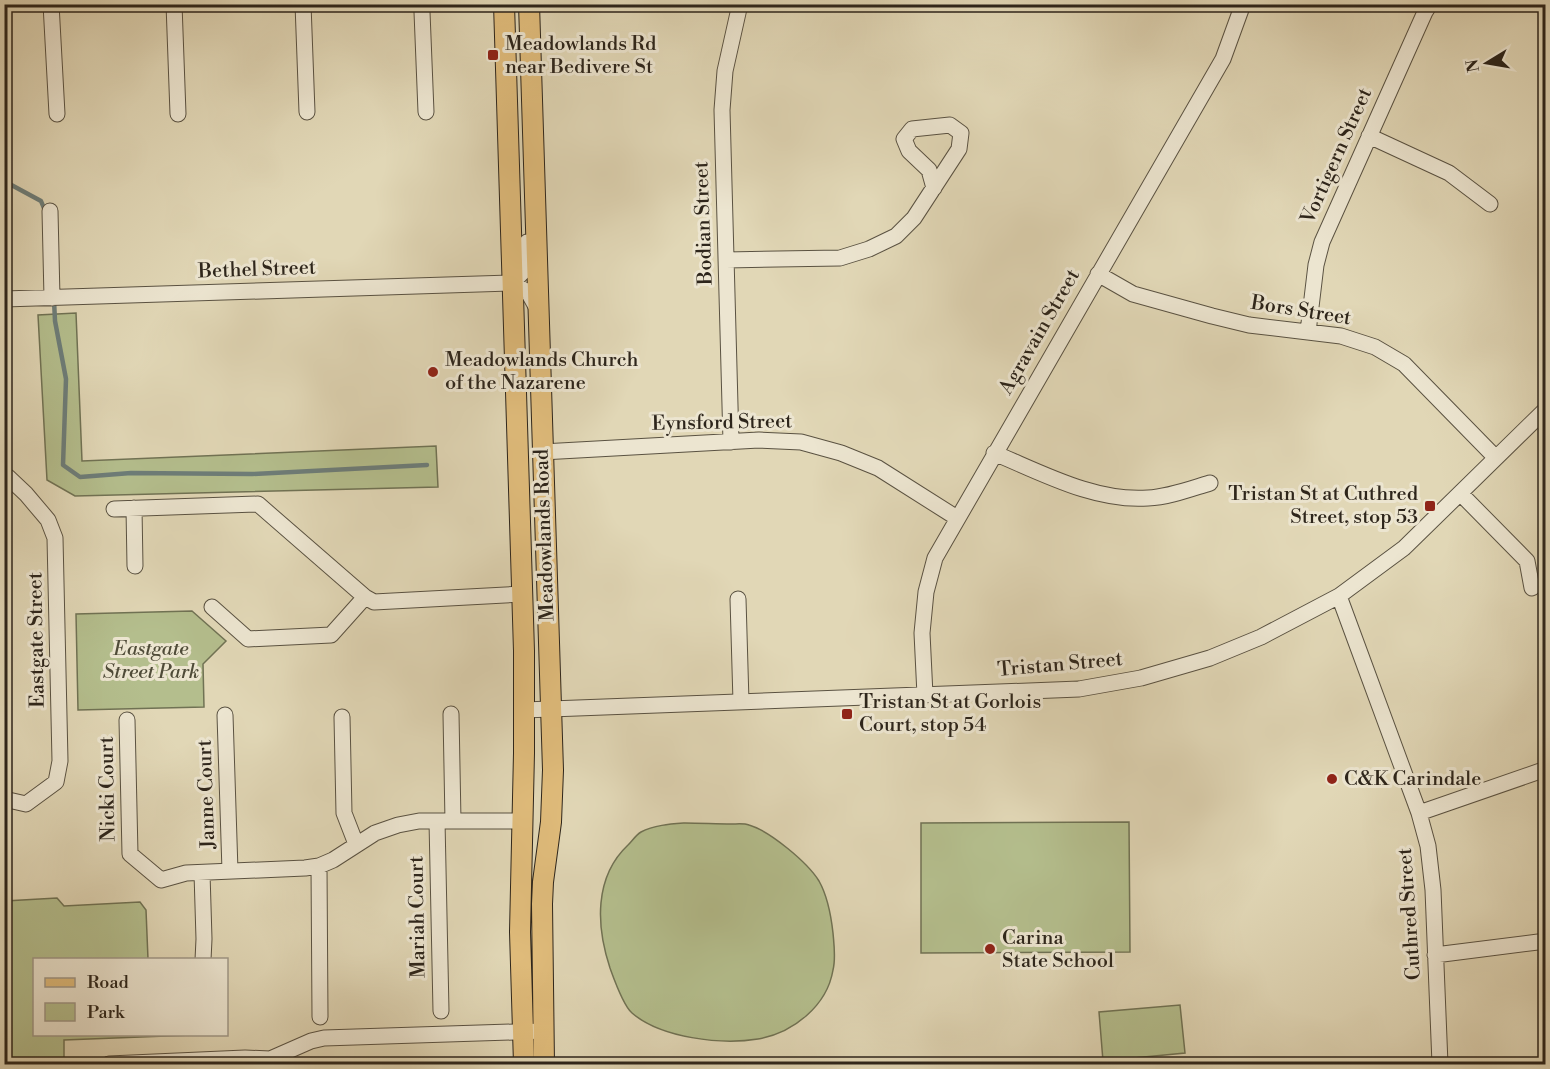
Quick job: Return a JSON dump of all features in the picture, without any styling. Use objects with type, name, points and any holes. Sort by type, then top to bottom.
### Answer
[{"type":"main road","name":"Meadowlands Road","points":[[504,4],[522,594],[524,710],[520,932],[524,1065]]},
{"type":"main road","name":"Meadowlands Road","points":[[529,4],[553,770],[542,904],[544,1065]]},
{"type":"street","points":[[51,4],[57,114]]},
{"type":"street","points":[[174,4],[178,114]]},
{"type":"street","points":[[303,4],[307,112]]},
{"type":"street","points":[[423,4],[426,112]]},
{"type":"street","name":"Bodian Street","points":[[731,442],[722,110],[725,71],[740,4]]},
{"type":"street","name":"Agravain Street","points":[[925,695],[922,633],[926,592],[935,558],[1223,59],[1243,4]]},
{"type":"street","name":"Vortigern Street","points":[[1308,332],[1316,265],[1322,242],[1430,4]]},
{"type":"street","points":[[1369,136],[1449,173],[1490,204]]},
{"type":"street","points":[[532,138],[526,187],[527,268],[512,284],[528,292],[538,310]]},
{"type":"street","points":[[726,260],[840,258],[869,249],[896,236],[914,218],[934,188]]},
{"type":"street","points":[[46,298],[50,211]]},
{"type":"street","name":"Bors Street","points":[[1098,274],[1133,294],[1174,306],[1249,325],[1341,336],[1375,347],[1404,364],[1496,458]]},
{"type":"street","name":"Bethel Street","points":[[4,299],[512,284]]},
{"type":"street","name":"Tristan Street","points":[[524,710],[1079,689],[1141,678],[1210,658],[1261,637],[1339,596],[1371,574],[1404,548],[1545,409]]},
{"type":"street","name":"Eynsford Street","points":[[542,452],[759,440],[801,442],[841,453],[878,468],[957,518]]},
{"type":"street","points":[[994,453],[1088,491],[1115,497],[1148,498],[1181,492],[1210,483]]},
{"type":"street","name":"Eastgate Street","points":[[4,799],[26,804],[56,782],[60,761],[55,538],[48,520],[26,494],[6,476]]},
{"type":"street","points":[[1460,493],[1527,561],[1532,588]]},
{"type":"street","points":[[114,509],[258,504],[365,597],[374,602],[522,594]]},
{"type":"street","points":[[134,508],[135,567]]},
{"type":"street","name":"Cuthred Street","points":[[1339,596],[1419,813],[1428,846],[1433,890],[1440,1065]]},
{"type":"street","points":[[212,607],[248,639],[331,635],[365,597]]},
{"type":"street","points":[[738,599],[741,702]]},
{"type":"street","name":"Mariah Court","points":[[441,1011],[445,821],[451,714]]},
{"type":"street","name":"Janne Court","points":[[225,715],[230,871]]},
{"type":"street","points":[[342,717],[344,813],[356,844]]},
{"type":"street","name":"Nicki Court","points":[[128,720],[130,854],[161,880],[186,873],[202,873]]},
{"type":"street","points":[[1419,813],[1545,769]]},
{"type":"street","points":[[203,958],[202,873],[319,866],[333,860],[375,833],[398,825],[420,821],[523,821]]},
{"type":"street","points":[[319,866],[320,1017]]},
{"type":"street","points":[[1435,955],[1545,941]]},
{"type":"street","points":[[109,1065],[245,1058],[277,1062],[310,1041],[324,1038],[544,1031]]},
{"type":"green space","points":[[76,313],[82,461],[436,446],[438,487],[75,496],[47,480],[38,315]]},
{"type":"green space","name":"Eastgate Street Park","points":[[192,611],[226,641],[203,664],[204,707],[78,710],[76,614]]},
{"type":"green space","points":[[1129,822],[1130,952],[921,953],[921,823]]},
{"type":"green space","points":[[685,823],[747,824],[758,828],[798,857],[814,874],[822,887],[829,906],[832,926],[833,970],[824,995],[816,1006],[796,1024],[784,1031],[743,1041],[692,1038],[644,1022],[632,1013],[622,998],[610,968],[602,936],[601,903],[609,872],[617,858],[641,832],[657,826]]},
{"type":"green space","points":[[57,898],[64,906],[140,902],[146,910],[148,958],[33,958],[33,1036],[166,1036],[64,1040],[64,1064],[5,1064],[5,901]]},
{"type":"green space","points":[[1180,1005],[1185,1053],[1103,1061],[1099,1012]]},
{"type":"waterway","points":[[4,181],[41,201],[46,213]]},
{"type":"waterway","points":[[54,300],[55,321],[66,379],[63,465],[80,477],[131,473],[252,474],[427,465]]},
{"type":"place","name":"Meadowlands Rd near Bedivere St","points":[[493,55]]},
{"type":"place","name":"Meadowlands Church of the Nazarene","points":[[433,372]]},
{"type":"place","name":"Tristan St at Cuthred Street, stop 53","points":[[1430,506]]},
{"type":"place","name":"Tristan St at Gorlois Court, stop 54","points":[[847,714]]},
{"type":"place","name":"C&K Carindale","points":[[1332,779]]},
{"type":"place","name":"Carina State School","points":[[990,949]]}]
